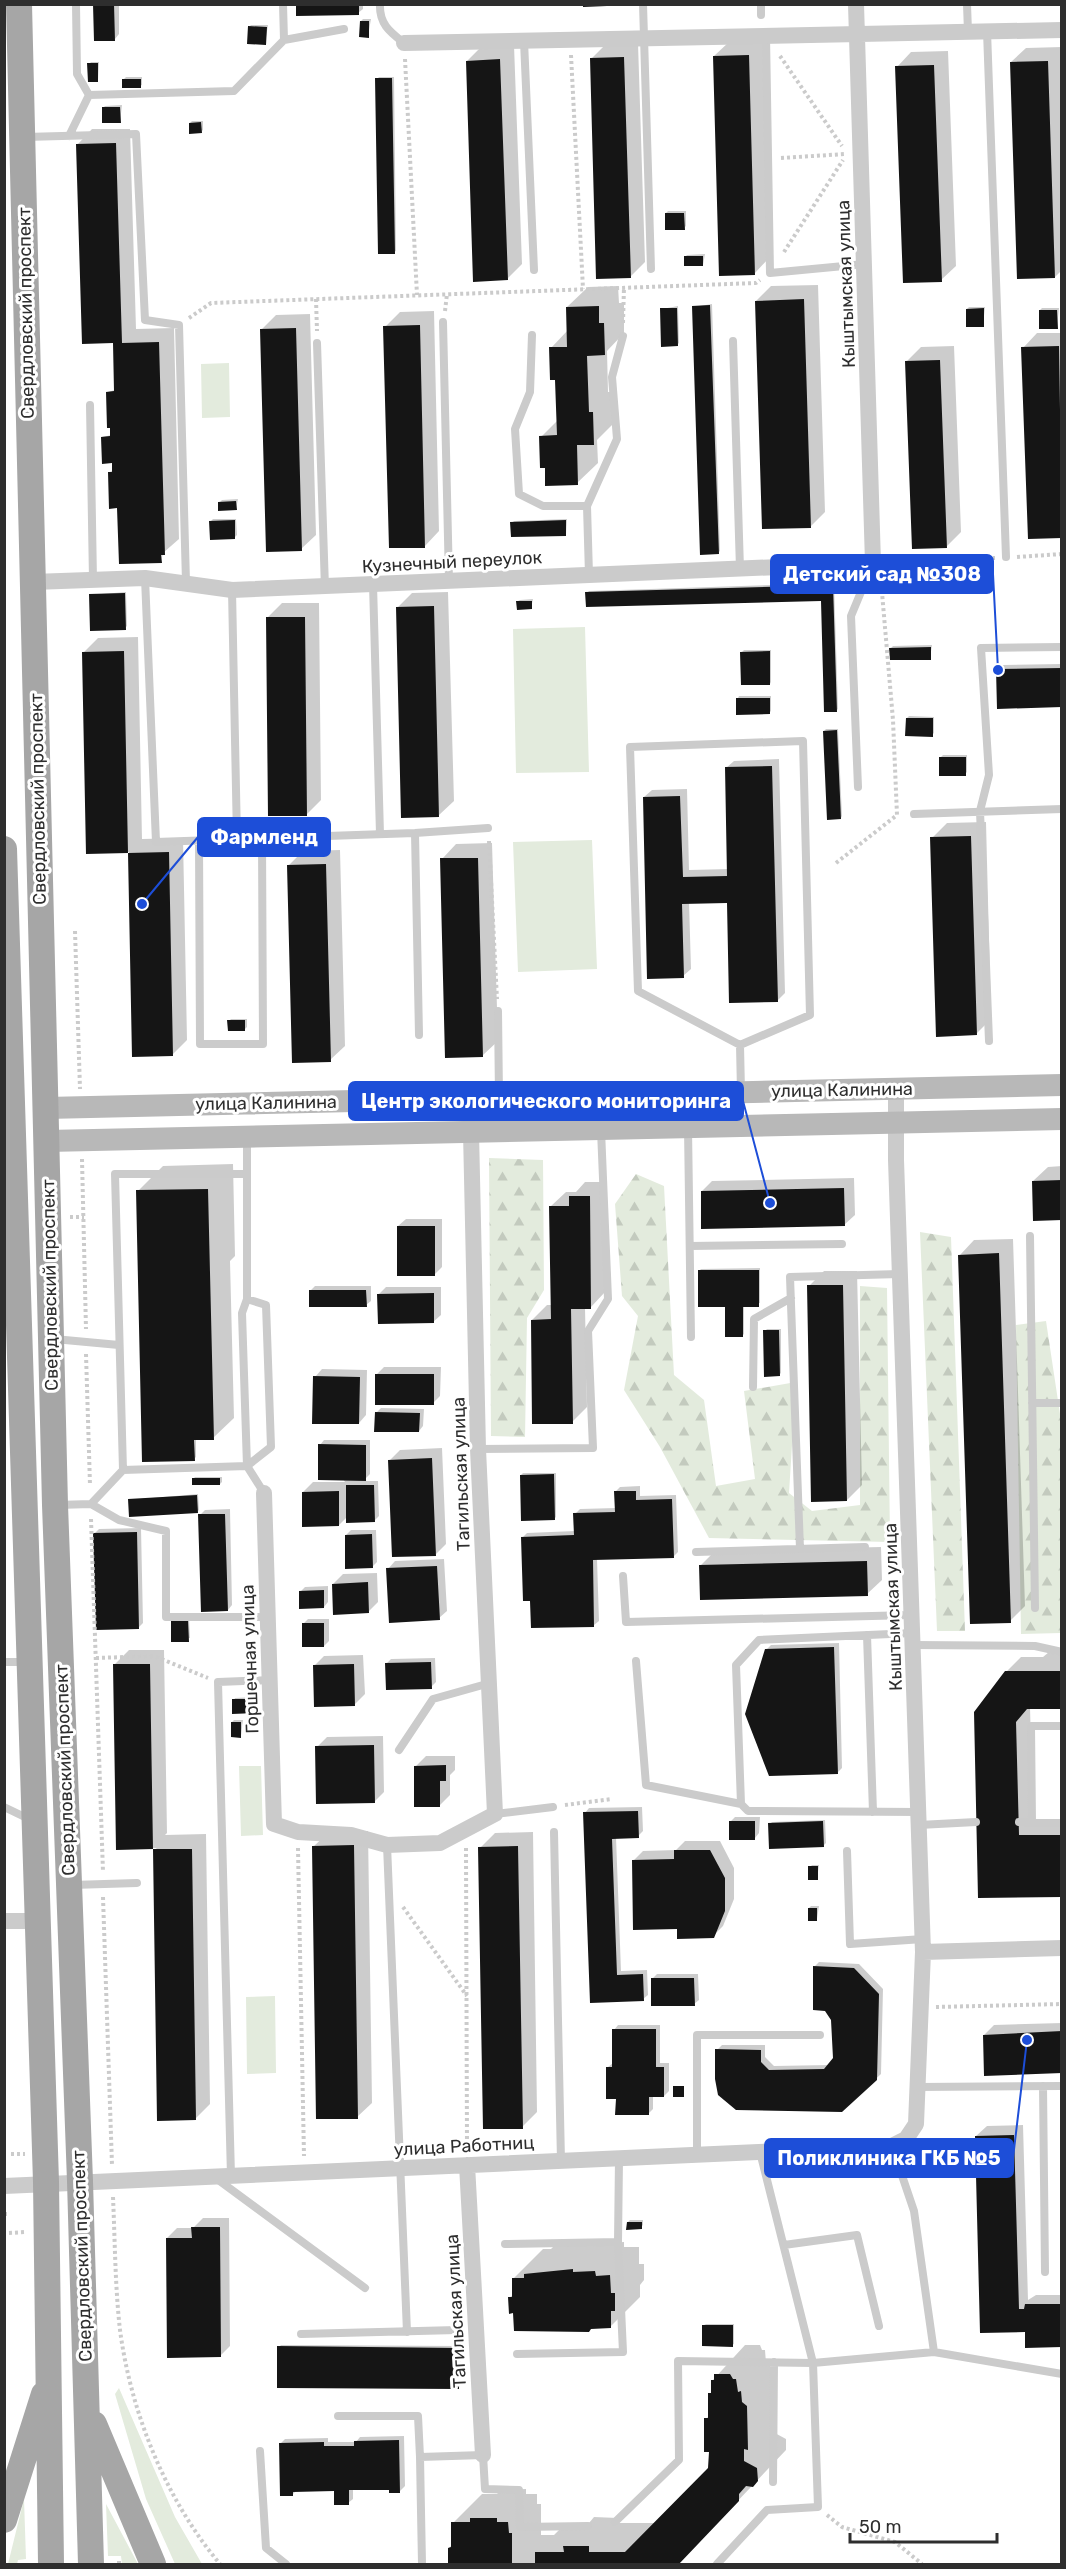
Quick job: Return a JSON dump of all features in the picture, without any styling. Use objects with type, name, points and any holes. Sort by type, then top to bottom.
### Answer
[{"type":"main road","name":"Свердловский проспект","points":[[19,4],[55,1505],[80,2181],[91,2563]]},
{"type":"main road","name":"Свердловский проспект","points":[[4,849],[17,1662],[34,1822],[46,2182],[51,2564]]},
{"type":"main road","name":"улица Калинина","points":[[46,1108],[1062,1085]]},
{"type":"main road","points":[[9,1131],[46,1108]]},
{"type":"main road","name":"улица Калинина","points":[[47,1141],[1062,1119]]},
{"type":"main road","points":[[9,1131],[47,1141]]},
{"type":"main road","points":[[4,2520],[50,2374]]},
{"type":"main road","points":[[87,2406],[153,2565]]},
{"type":"street","name":"Кыштымская улица","points":[[856,4],[854,153],[865,264],[876,562]]},
{"type":"street","points":[[404,43],[1062,30]]},
{"type":"street","name":"Кузнечный переулок","points":[[33,582],[145,578],[232,590],[325,588],[876,562]]},
{"type":"street","name":"Кыштымская улица","points":[[892,2146],[906,2139],[916,2124],[923,1946],[900,1274],[896,1089]]},
{"type":"street","name":"Тагильская улица","points":[[471,1132],[478,1449],[495,1814]]},
{"type":"street","name":"Горшечная улица","points":[[264,1493],[274,1824],[298,1832]]},
{"type":"street","points":[[298,1832],[351,1835],[387,1845],[440,1843],[495,1814]]},
{"type":"street","points":[[4,1921],[37,1921]]},
{"type":"street","points":[[923,1946],[1062,1947]]},
{"type":"street","name":"улица Работниц","points":[[4,2186],[46,2182],[304,2173],[892,2146]]},
{"type":"street","name":"Тагильская улица","points":[[467,2165],[483,2455]]},
{"type":"lane","points":[[76,4],[77,74],[89,95]]},
{"type":"lane","points":[[283,4],[284,40]]},
{"type":"lane","points":[[380,4],[379,12],[385,28],[404,43]]},
{"type":"lane","points":[[643,4],[651,269]]},
{"type":"lane","points":[[761,4],[761,15]]},
{"type":"lane","points":[[967,4],[968,32]]},
{"type":"lane","points":[[89,95],[234,91],[284,40],[344,29]]},
{"type":"lane","points":[[987,31],[1006,557]]},
{"type":"lane","points":[[766,36],[770,273],[865,264]]},
{"type":"lane","points":[[524,41],[534,270]]},
{"type":"lane","points":[[69,136],[89,95]]},
{"type":"lane","points":[[22,137],[136,134],[145,320],[179,325],[186,582]]},
{"type":"lane","points":[[443,322],[449,581]]},
{"type":"lane","points":[[532,335],[530,392],[515,429],[519,494],[543,506],[587,506]]},
{"type":"lane","points":[[589,575],[587,506],[617,439],[612,377],[623,336]]},
{"type":"lane","points":[[733,342],[740,569]]},
{"type":"lane","points":[[317,343],[325,588]]},
{"type":"lane","points":[[90,405],[93,580]]},
{"type":"lane","points":[[858,788],[851,616],[876,562],[921,561]]},
{"type":"lane","points":[[145,578],[156,842],[415,833],[488,828]]},
{"type":"lane","points":[[373,584],[380,834]]},
{"type":"lane","points":[[232,590],[237,839]]},
{"type":"lane","points":[[989,1041],[980,811],[989,775],[981,648],[1062,646]]},
{"type":"lane","points":[[803,741],[810,1015],[740,1045],[638,991],[630,747],[803,741]]},
{"type":"lane","points":[[914,814],[1062,809]]},
{"type":"lane","points":[[415,833],[418,1035]]},
{"type":"lane","points":[[199,840],[200,1044],[264,1044],[262,839]]},
{"type":"lane","points":[[498,1011],[499,1098]]},
{"type":"lane","points":[[740,1045],[741,1092]]},
{"type":"lane","points":[[688,1127],[691,1337]]},
{"type":"lane","points":[[478,1449],[594,1448],[588,1331],[608,1299],[601,1129]]},
{"type":"lane","points":[[247,1137],[247,1299],[242,1313],[247,1466],[264,1493]]},
{"type":"lane","points":[[123,1470],[115,1174],[247,1174]]},
{"type":"lane","points":[[1030,1236],[1035,1608]]},
{"type":"lane","points":[[690,1246],[842,1244]]},
{"type":"lane","points":[[800,1549],[790,1276],[900,1274]]},
{"type":"lane","points":[[753,1387],[754,1318],[791,1298]]},
{"type":"lane","points":[[91,1504],[123,1470],[247,1466],[271,1448],[266,1305],[247,1299]]},
{"type":"lane","points":[[51,1339],[119,1345]]},
{"type":"lane","points":[[1032,1403],[1062,1403]]},
{"type":"lane","points":[[55,1505],[91,1504],[119,1520],[166,1531],[166,1617],[268,1617]]},
{"type":"lane","points":[[696,1552],[865,1547]]},
{"type":"lane","points":[[623,1576],[626,1622],[913,1615]]},
{"type":"lane","points":[[867,1635],[873,1812]]},
{"type":"lane","points":[[741,1804],[736,1665],[759,1641],[867,1635],[1035,1646],[1062,1653]]},
{"type":"lane","points":[[636,1661],[646,1785],[741,1804],[748,1811],[873,1812],[976,1822]]},
{"type":"lane","points":[[271,1680],[218,1682],[223,2176],[365,2288]]},
{"type":"lane","points":[[399,1750],[434,1699],[490,1683]]},
{"type":"lane","points":[[1032,1823],[1032,1726],[1062,1726]]},
{"type":"lane","points":[[4,1807],[34,1822]]},
{"type":"lane","points":[[495,1814],[553,1807]]},
{"type":"lane","points":[[1019,1822],[1062,1823]]},
{"type":"lane","points":[[554,1832],[561,2161]]},
{"type":"lane","points":[[387,1845],[407,2332]]},
{"type":"lane","points":[[847,1851],[850,1944],[923,1946]]},
{"type":"lane","points":[[69,1885],[137,1883]]},
{"type":"lane","points":[[697,2155],[697,2035],[820,2035]]},
{"type":"lane","points":[[1043,2086],[1045,2272]]},
{"type":"lane","points":[[918,2087],[1062,2086]]},
{"type":"lane","points":[[892,2146],[914,2211],[933,2352]]},
{"type":"lane","points":[[717,2565],[767,2510],[818,2507],[813,2363],[760,2152]]},
{"type":"lane","points":[[518,2354],[623,2352],[618,2242],[619,2158]]},
{"type":"lane","points":[[784,2245],[857,2235],[879,2326]]},
{"type":"lane","points":[[505,2244],[618,2242]]},
{"type":"lane","points":[[301,2334],[457,2330]]},
{"type":"lane","points":[[615,2522],[679,2460],[678,2361],[813,2363],[933,2352],[1062,2374]]},
{"type":"lane","points":[[773,2482],[774,2362]]},
{"type":"lane","points":[[338,2416],[418,2416],[422,2565]]},
{"type":"lane","points":[[260,2451],[266,2548],[286,2565]]},
{"type":"lane","points":[[420,2457],[483,2455],[485,2489],[519,2490],[519,2527],[588,2526]]},
{"type":"path","points":[[766,36],[854,153]]},
{"type":"path","points":[[570,40],[583,289]]},
{"type":"path","points":[[404,43],[417,295]]},
{"type":"path","points":[[768,159],[854,153]]},
{"type":"path","points":[[179,325],[211,303],[756,283],[770,273],[854,153]]},
{"type":"path","points":[[623,336],[624,287]]},
{"type":"path","points":[[316,299],[317,343]]},
{"type":"path","points":[[836,863],[897,815],[893,720],[876,562]]},
{"type":"path","points":[[488,828],[498,1011]]},
{"type":"path","points":[[75,931],[81,1107]]},
{"type":"path","points":[[81,1141],[118,2304],[130,2378],[146,2430],[166,2478],[195,2531],[220,2565]]},
{"type":"path","points":[[96,1658],[154,1656],[218,1682]]},
{"type":"path","points":[[553,1807],[612,1799]]},
{"type":"path","points":[[466,1829],[467,2165]]},
{"type":"path","points":[[298,1832],[304,2173]]},
{"type":"path","points":[[388,1887],[467,1996]]},
{"type":"path","points":[[921,2007],[1062,2004]]},
{"type":"path","points":[[818,2507],[843,2527],[895,2542],[922,2565]]},
{"type":"green space","points":[[229,363],[230,417],[202,418],[201,364]]},
{"type":"green space","points":[[585,627],[589,772],[516,773],[513,629]]},
{"type":"green space","points":[[592,840],[597,969],[518,972],[513,842]]},
{"type":"green space","points":[[489,1158],[543,1160],[544,1290],[527,1318],[525,1437],[491,1436]]},
{"type":"green space","points":[[636,1174],[664,1186],[674,1375],[704,1400],[716,1486],[755,1479],[744,1391],[796,1382],[789,1493],[812,1511],[860,1505],[860,1286],[887,1288],[890,1542],[709,1538],[660,1447],[624,1390],[638,1316],[622,1296],[615,1204]]},
{"type":"green space","points":[[920,1232],[951,1237],[965,1631],[937,1631]]},
{"type":"green space","points":[[1046,1321],[1061,1414],[1061,1633],[1021,1634],[1016,1325]]},
{"type":"green space","points":[[239,1766],[261,1766],[263,1835],[241,1836]]},
{"type":"green space","points":[[275,1996],[276,2073],[247,2074],[246,1997]]},
{"type":"green space","points":[[119,2388],[175,2517],[202,2564],[175,2564],[146,2499],[115,2394]]},
{"type":"green space","points":[[24,2499],[26,2559],[18,2560],[17,2564],[8,2564]]},
{"type":"green space","points":[[106,2504],[138,2564],[122,2564],[121,2556],[108,2556]]},
{"type":"building","points":[[93,4],[114,4],[115,41],[94,41]]},
{"type":"building","points":[[296,4],[359,4],[359,15],[296,16]]},
{"type":"building","points":[[583,4],[607,4],[607,6],[583,7]]},
{"type":"building","points":[[360,21],[369,21],[369,38],[359,37]]},
{"type":"building","points":[[248,26],[267,27],[266,45],[247,44]]},
{"type":"building","points":[[749,55],[755,275],[719,276],[713,56]]},
{"type":"building","points":[[624,57],[631,278],[596,279],[590,58]]},
{"type":"building","points":[[500,59],[508,280],[473,282],[466,61]]},
{"type":"building","points":[[1048,61],[1055,278],[1017,279],[1010,62]]},
{"type":"building","points":[[87,63],[98,63],[98,82],[88,82]]},
{"type":"building","points":[[934,65],[942,282],[903,283],[895,66]]},
{"type":"building","points":[[375,78],[392,78],[395,254],[378,254]]},
{"type":"building","points":[[122,79],[141,79],[141,88],[122,88]]},
{"type":"building","points":[[102,107],[120,107],[121,123],[102,123]]},
{"type":"building","points":[[201,122],[202,133],[189,134],[189,123]]},
{"type":"building","points":[[116,143],[122,343],[159,342],[165,555],[161,555],[162,563],[119,564],[117,508],[109,509],[108,472],[112,472],[112,463],[102,464],[101,437],[110,436],[110,428],[107,428],[106,392],[114,391],[113,343],[82,344],[76,144]]},
{"type":"building","points":[[665,213],[684,213],[685,230],[665,230]]},
{"type":"building","points":[[684,256],[703,256],[703,266],[684,266]]},
{"type":"building","points":[[804,299],[811,528],[762,529],[755,301]]},
{"type":"building","points":[[710,305],[719,554],[700,555],[692,306]]},
{"type":"building","points":[[599,306],[599,323],[604,323],[605,355],[587,356],[589,412],[593,412],[594,445],[577,445],[578,485],[545,486],[545,468],[540,468],[539,436],[557,435],[555,380],[550,380],[549,347],[567,347],[566,307]]},
{"type":"building","points":[[660,308],[677,308],[678,346],[661,347]]},
{"type":"building","points":[[984,308],[984,327],[966,327],[966,309]]},
{"type":"building","points":[[1039,310],[1057,310],[1058,329],[1039,329]]},
{"type":"building","points":[[420,325],[425,548],[389,548],[383,326]]},
{"type":"building","points":[[296,328],[302,551],[266,552],[260,329]]},
{"type":"building","points":[[1059,346],[1062,538],[1028,539],[1021,347]]},
{"type":"building","points":[[940,360],[947,548],[912,549],[905,361]]},
{"type":"building","points":[[236,501],[237,510],[218,511],[218,502]]},
{"type":"building","points":[[235,520],[235,539],[210,540],[209,521]]},
{"type":"building","points":[[566,520],[566,536],[511,537],[510,522]]},
{"type":"building","points":[[833,585],[837,712],[824,712],[821,601],[586,607],[585,592]]},
{"type":"building","points":[[125,593],[126,630],[90,631],[89,594]]},
{"type":"building","points":[[516,601],[532,601],[532,609],[517,610]]},
{"type":"building","points":[[434,606],[439,817],[401,818],[396,607]]},
{"type":"building","points":[[266,617],[305,617],[307,816],[268,816]]},
{"type":"building","points":[[931,647],[931,660],[890,660],[889,648]]},
{"type":"building","points":[[124,651],[128,853],[86,854],[82,652]]},
{"type":"building","points":[[770,651],[770,685],[741,685],[740,652]]},
{"type":"building","points":[[1062,668],[1062,707],[997,709],[996,669]]},
{"type":"building","points":[[736,698],[770,698],[770,714],[736,715]]},
{"type":"building","points":[[906,718],[933,718],[933,737],[905,736]]},
{"type":"building","points":[[837,730],[841,819],[827,820],[823,731]]},
{"type":"building","points":[[939,757],[966,757],[966,776],[939,776]]},
{"type":"building","points":[[772,766],[778,1002],[729,1003],[727,903],[682,904],[684,978],[647,979],[643,797],[680,796],[683,877],[727,876],[725,767]]},
{"type":"building","points":[[971,836],[977,1035],[936,1037],[930,837]]},
{"type":"building","points":[[169,852],[173,1056],[132,1057],[128,853]]},
{"type":"building","points":[[440,858],[478,858],[483,1057],[445,1058]]},
{"type":"building","points":[[326,864],[331,1062],[292,1063],[287,865]]},
{"type":"building","points":[[227,1020],[245,1020],[245,1031],[228,1031]]},
{"type":"building","points":[[1062,1180],[1062,1220],[1033,1221],[1032,1181]]},
{"type":"building","points":[[844,1188],[845,1226],[701,1229],[701,1191]]},
{"type":"building","points":[[208,1189],[214,1440],[194,1440],[195,1461],[142,1462],[136,1190]]},
{"type":"building","points":[[569,1196],[590,1196],[591,1309],[571,1309],[573,1424],[532,1424],[531,1320],[551,1319],[549,1206],[569,1206]]},
{"type":"building","points":[[397,1226],[435,1226],[435,1276],[397,1276]]},
{"type":"building","points":[[999,1253],[1011,1623],[970,1624],[958,1255]]},
{"type":"building","points":[[698,1270],[759,1270],[759,1307],[743,1307],[743,1337],[725,1337],[725,1307],[698,1307]]},
{"type":"building","points":[[807,1285],[843,1285],[847,1501],[811,1502]]},
{"type":"building","points":[[309,1290],[366,1290],[367,1307],[309,1307]]},
{"type":"building","points":[[434,1293],[434,1323],[378,1324],[377,1294]]},
{"type":"building","points":[[763,1330],[779,1330],[780,1376],[764,1377]]},
{"type":"building","points":[[375,1374],[434,1374],[434,1405],[375,1405]]},
{"type":"building","points":[[313,1376],[360,1377],[359,1424],[312,1424]]},
{"type":"building","points":[[375,1412],[420,1413],[419,1432],[374,1432]]},
{"type":"building","points":[[318,1444],[366,1445],[366,1481],[318,1480]]},
{"type":"building","points":[[432,1458],[436,1556],[392,1557],[388,1460]]},
{"type":"building","points":[[554,1474],[555,1520],[521,1521],[520,1475]]},
{"type":"building","points":[[192,1478],[220,1478],[220,1485],[192,1485]]},
{"type":"building","points":[[346,1485],[374,1485],[375,1522],[346,1523]]},
{"type":"building","points":[[339,1491],[339,1526],[302,1527],[302,1492]]},
{"type":"building","points":[[614,1491],[636,1491],[636,1500],[672,1499],[674,1558],[593,1560],[594,1627],[531,1628],[530,1601],[523,1601],[521,1537],[574,1535],[573,1513],[615,1512]]},
{"type":"building","points":[[197,1495],[198,1513],[129,1517],[128,1499]]},
{"type":"building","points":[[198,1514],[225,1514],[228,1611],[201,1612]]},
{"type":"building","points":[[137,1532],[139,1629],[96,1630],[93,1533]]},
{"type":"building","points":[[372,1534],[373,1568],[345,1569],[345,1535]]},
{"type":"building","points":[[867,1561],[868,1596],[700,1600],[699,1565]]},
{"type":"building","points":[[437,1566],[440,1620],[389,1623],[386,1568]]},
{"type":"building","points":[[368,1582],[369,1613],[333,1615],[332,1584]]},
{"type":"building","points":[[324,1590],[324,1608],[299,1609],[299,1591]]},
{"type":"building","points":[[188,1620],[189,1642],[171,1642],[171,1621]]},
{"type":"building","points":[[302,1623],[324,1623],[324,1647],[302,1647]]},
{"type":"building","points":[[834,1647],[838,1774],[769,1776],[745,1714],[765,1649]]},
{"type":"building","points":[[431,1662],[432,1689],[386,1690],[385,1663]]},
{"type":"building","points":[[113,1664],[150,1664],[153,1849],[116,1850]]},
{"type":"building","points":[[354,1664],[355,1706],[314,1707],[313,1665]]},
{"type":"building","points":[[1005,1671],[1062,1671],[1062,1709],[1027,1709],[1016,1722],[1019,1835],[1062,1835],[1062,1897],[978,1898],[974,1712]]},
{"type":"building","points":[[232,1699],[256,1699],[257,1713],[232,1714]]},
{"type":"building","points":[[231,1722],[241,1722],[241,1738],[231,1737]]},
{"type":"building","points":[[374,1745],[375,1803],[316,1804],[315,1746]]},
{"type":"building","points":[[446,1765],[446,1781],[440,1781],[440,1807],[414,1807],[414,1766]]},
{"type":"building","points":[[638,1811],[639,1838],[612,1839],[617,1975],[643,1974],[644,2001],[590,2003],[583,1812]]},
{"type":"building","points":[[729,1821],[755,1821],[755,1840],[729,1840]]},
{"type":"building","points":[[823,1821],[824,1847],[769,1849],[768,1823]]},
{"type":"building","points":[[354,1845],[358,2119],[316,2119],[312,1846]]},
{"type":"building","points":[[518,1846],[523,2129],[483,2129],[478,1847]]},
{"type":"building","points":[[153,1849],[192,1849],[196,2120],[157,2121]]},
{"type":"building","points":[[674,1850],[710,1850],[725,1878],[725,1911],[714,1938],[677,1939],[677,1929],[633,1930],[632,1860],[674,1859]]},
{"type":"building","points":[[808,1866],[818,1866],[818,1880],[808,1880]]},
{"type":"building","points":[[808,1908],[817,1908],[817,1921],[808,1921]]},
{"type":"building","points":[[813,1966],[854,1968],[879,1994],[877,2080],[842,2112],[736,2110],[718,2095],[715,2079],[715,2049],[761,2050],[761,2062],[769,2070],[824,2069],[833,2058],[831,2020],[825,2011],[813,2010]]},
{"type":"building","points":[[651,1978],[694,1978],[695,2006],[651,2006]]},
{"type":"building","points":[[612,2029],[656,2029],[656,2067],[664,2067],[664,2097],[649,2097],[649,2115],[615,2115],[616,2099],[606,2099],[606,2067],[612,2067]]},
{"type":"building","points":[[1062,2031],[1062,2073],[984,2076],[983,2035]]},
{"type":"building","points":[[673,2086],[684,2086],[684,2097],[673,2097]]},
{"type":"building","points":[[1014,2135],[1019,2309],[1024,2309],[1025,2304],[1062,2304],[1062,2347],[1025,2348],[1025,2332],[980,2333],[975,2136]]},
{"type":"building","points":[[627,2222],[642,2222],[642,2229],[626,2230]]},
{"type":"building","points":[[191,2227],[220,2227],[221,2357],[167,2358],[166,2238],[192,2238]]},
{"type":"building","points":[[573,2269],[573,2272],[595,2271],[596,2276],[610,2275],[611,2293],[615,2293],[615,2311],[611,2311],[611,2328],[591,2329],[589,2332],[514,2331],[513,2313],[509,2314],[508,2297],[512,2297],[512,2278],[524,2278],[524,2274]]},
{"type":"building","points":[[702,2325],[733,2325],[733,2347],[702,2346]]},
{"type":"building","points":[[277,2346],[459,2348],[459,2389],[277,2388]]},
{"type":"building","points":[[714,2374],[730,2374],[733,2379],[736,2379],[738,2392],[741,2391],[742,2402],[747,2406],[748,2450],[744,2449],[744,2461],[757,2468],[758,2481],[753,2487],[746,2486],[739,2494],[739,2501],[679,2564],[535,2564],[535,2552],[564,2552],[563,2546],[589,2546],[589,2552],[625,2552],[708,2468],[709,2452],[704,2452],[704,2418],[708,2418],[708,2393],[711,2393],[711,2380],[714,2380]]},
{"type":"building","points":[[399,2440],[400,2493],[389,2493],[389,2490],[349,2490],[349,2505],[334,2505],[334,2491],[293,2492],[293,2496],[280,2496],[279,2443],[324,2442],[324,2446],[354,2446],[354,2441]]},
{"type":"building","points":[[470,2518],[497,2518],[497,2522],[508,2522],[509,2533],[512,2533],[512,2564],[448,2564],[451,2522],[470,2522]]},
{"type":"place","name":"Детский сад №308","points":[[998,670]]},
{"type":"place","name":"Фармленд","points":[[142,904]]},
{"type":"place","name":"Центр экологического мониторинга","points":[[770,1203]]},
{"type":"place","name":"Поликлиника ГКБ №5","points":[[1027,2040]]}]
